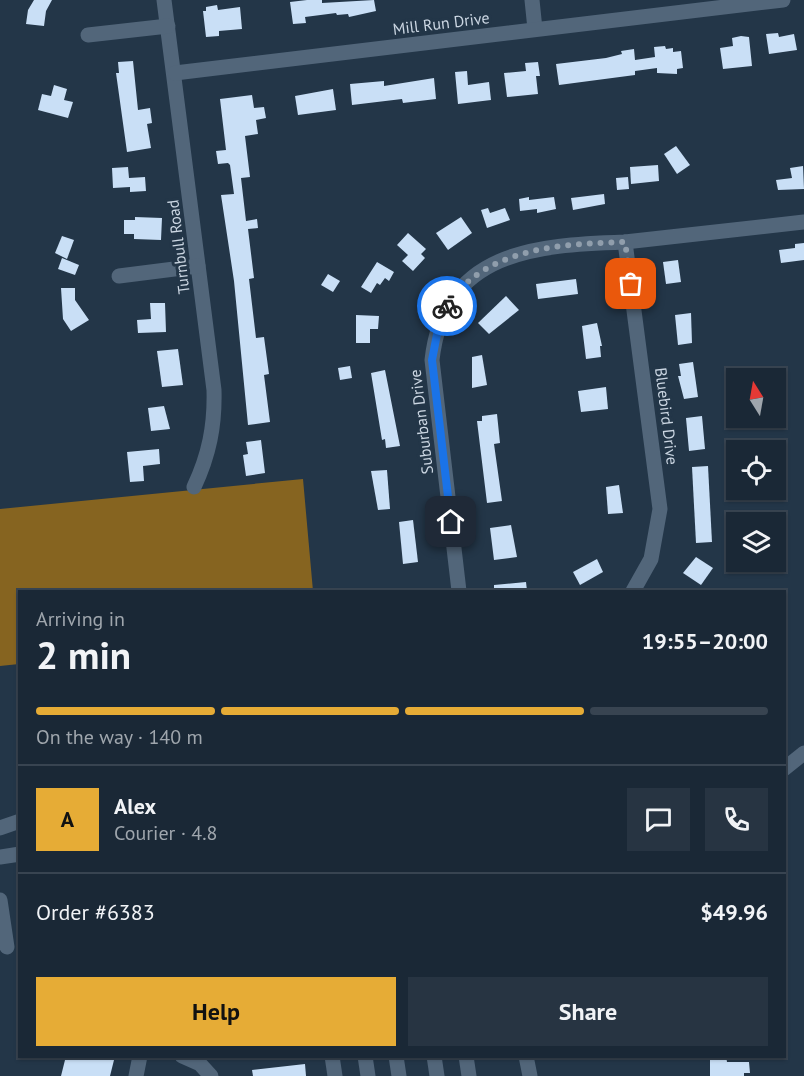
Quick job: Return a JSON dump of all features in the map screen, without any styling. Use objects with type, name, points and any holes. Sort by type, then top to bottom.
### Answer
[{"type":"street","name":"Turnbull Road","points":[[164,0],[175,73],[214,406],[210,448],[194,488]]},
{"type":"street","points":[[532,0],[536,30]]},
{"type":"street","name":"Mill Run Drive","points":[[175,73],[783,0]]},
{"type":"street","points":[[88,35],[168,26]]},
{"type":"street","name":"Suburban Drive","points":[[459,590],[432,360],[436,333],[446,308],[468,280],[495,262],[510,256],[601,242],[625,242],[804,222]]},
{"type":"street","name":"Bluebird Drive","points":[[625,242],[660,509],[651,559],[634,590]]},
{"type":"street","points":[[119,276],[198,266]]},
{"type":"street","points":[[786,767],[804,753]]},
{"type":"street","points":[[0,828],[18,822]]},
{"type":"street","points":[[0,858],[18,854]]},
{"type":"street","points":[[0,900],[7,947]]},
{"type":"street","points":[[136,1076],[140,1058]]},
{"type":"street","points":[[186,1058],[200,1064],[211,1076]]},
{"type":"street","points":[[332,1058],[335,1076]]},
{"type":"street","points":[[365,1058],[368,1076]]},
{"type":"street","points":[[396,1058],[399,1076]]},
{"type":"street","points":[[434,1058],[437,1076]]},
{"type":"street","points":[[466,1058],[469,1076]]},
{"type":"street","points":[[526,1058],[530,1076]]},
{"type":"shaded area","points":[[303,479],[313,590],[18,590],[18,664],[0,666],[0,509]]},
{"type":"building","points":[[34,0],[52,0],[46,11],[44,26],[26,24],[28,10]]},
{"type":"building","points":[[322,0],[322,3],[374,0],[376,11],[349,17],[348,14],[337,15],[336,13],[305,17],[306,23],[293,24],[290,2]]},
{"type":"building","points":[[217,5],[218,10],[240,7],[242,29],[219,31],[219,36],[206,37],[203,11],[206,11],[206,7]]},
{"type":"building","points":[[778,33],[779,37],[794,34],[797,50],[769,54],[766,34]]},
{"type":"building","points":[[749,37],[752,66],[723,69],[720,48],[733,46],[732,38]]},
{"type":"building","points":[[665,46],[666,49],[673,48],[673,52],[681,51],[683,68],[677,69],[677,74],[657,73],[657,68],[635,71],[635,75],[559,85],[556,64],[606,58],[622,54],[621,51],[634,49],[635,60],[655,57],[654,47]]},
{"type":"building","points":[[133,61],[138,110],[150,108],[152,123],[147,124],[151,148],[127,152],[116,73],[119,73],[118,62]]},
{"type":"building","points":[[538,62],[540,76],[536,76],[538,94],[507,97],[504,73],[526,71],[525,63]]},
{"type":"building","points":[[467,71],[468,85],[489,82],[491,100],[458,104],[455,72]]},
{"type":"building","points":[[434,78],[436,99],[403,103],[402,99],[352,105],[350,84],[384,81],[384,86]]},
{"type":"building","points":[[54,85],[67,89],[64,100],[73,102],[68,118],[38,110],[42,94],[51,96]]},
{"type":"building","points":[[333,89],[336,110],[298,115],[295,96]]},
{"type":"building","points":[[252,95],[254,108],[264,107],[266,118],[256,120],[258,134],[245,136],[250,177],[241,178],[246,221],[257,219],[258,228],[248,229],[254,278],[249,279],[256,338],[264,337],[269,374],[264,375],[270,422],[248,425],[234,281],[221,195],[234,194],[230,165],[228,163],[218,164],[216,151],[226,150],[220,99]]},
{"type":"building","points":[[676,146],[690,165],[677,174],[664,154]]},
{"type":"building","points":[[658,165],[659,181],[631,184],[630,167]]},
{"type":"building","points":[[803,166],[804,189],[778,190],[776,180],[792,178],[790,168]]},
{"type":"building","points":[[128,167],[129,178],[145,177],[146,191],[130,192],[130,187],[113,188],[112,168]]},
{"type":"building","points":[[628,177],[629,189],[617,190],[616,178]]},
{"type":"building","points":[[604,194],[605,204],[573,210],[571,198]]},
{"type":"building","points":[[529,197],[529,200],[554,197],[556,209],[537,213],[537,209],[520,211],[519,199]]},
{"type":"building","points":[[488,208],[490,213],[505,208],[510,220],[487,228],[481,210]]},
{"type":"building","points":[[135,217],[162,218],[161,240],[134,239],[134,234],[124,234],[124,220],[135,220]]},
{"type":"building","points":[[461,217],[472,233],[448,250],[436,233]]},
{"type":"building","points":[[408,233],[426,249],[421,254],[425,258],[413,271],[402,261],[408,255],[397,245]]},
{"type":"building","points":[[62,236],[74,240],[67,259],[55,253]]},
{"type":"building","points":[[804,243],[804,260],[781,263],[779,250],[795,248],[795,244]]},
{"type":"building","points":[[62,258],[79,265],[75,275],[58,269]]},
{"type":"building","points":[[678,260],[681,282],[666,284],[663,262]]},
{"type":"building","points":[[377,262],[394,272],[389,281],[385,278],[380,285],[377,283],[371,293],[361,287]]},
{"type":"building","points":[[328,274],[340,281],[333,292],[321,285]]},
{"type":"building","points":[[576,279],[578,294],[538,299],[536,284]]},
{"type":"building","points":[[61,288],[75,288],[75,300],[89,320],[71,331],[63,319]]},
{"type":"building","points":[[506,296],[519,310],[489,334],[478,323]]},
{"type":"building","points":[[150,303],[165,303],[166,332],[138,333],[137,320],[151,319]]},
{"type":"building","points":[[691,313],[692,343],[678,345],[675,315]]},
{"type":"building","points":[[356,315],[379,316],[378,329],[370,329],[370,343],[356,343]]},
{"type":"building","points":[[597,323],[602,346],[600,346],[601,357],[586,359],[582,326]]},
{"type":"building","points":[[178,349],[183,385],[162,387],[157,351]]},
{"type":"building","points":[[482,355],[487,385],[472,388],[472,357]]},
{"type":"building","points":[[693,362],[698,397],[684,399],[678,376],[681,376],[679,364]]},
{"type":"building","points":[[350,366],[352,378],[340,380],[338,368]]},
{"type":"building","points":[[385,370],[400,446],[386,448],[385,439],[382,440],[371,373]]},
{"type":"building","points":[[606,387],[608,409],[581,412],[578,391]]},
{"type":"building","points":[[164,406],[170,429],[151,431],[148,408]]},
{"type":"building","points":[[497,414],[500,443],[494,444],[502,501],[487,503],[477,421],[482,421],[482,416]]},
{"type":"building","points":[[702,416],[705,449],[689,451],[686,418]]},
{"type":"building","points":[[261,440],[265,473],[246,476],[243,455],[248,454],[246,442]]},
{"type":"building","points":[[159,449],[160,464],[143,466],[144,481],[130,482],[127,452]]},
{"type":"building","points":[[708,466],[712,542],[696,543],[692,467]]},
{"type":"building","points":[[387,470],[390,509],[378,510],[371,471]]},
{"type":"building","points":[[619,485],[623,513],[608,514],[606,487]]},
{"type":"building","points":[[413,520],[418,562],[403,564],[399,522]]},
{"type":"building","points":[[511,525],[517,557],[494,560],[490,528]]},
{"type":"building","points":[[696,557],[713,568],[701,585],[683,573]]},
{"type":"building","points":[[597,559],[603,572],[580,585],[573,572]]},
{"type":"building","points":[[526,582],[527,590],[494,590],[494,585]]},
{"type":"building","points":[[66,1058],[84,1060],[84,1058],[114,1058],[110,1076],[61,1076]]},
{"type":"building","points":[[710,1058],[726,1058],[727,1062],[749,1062],[750,1073],[744,1073],[744,1076],[710,1076]]},
{"type":"building","points":[[305,1064],[306,1076],[253,1076],[252,1070]]},
{"type":"way so far","points":[[447,306],[468,280],[495,262],[524,253],[601,242],[625,242],[631,284]]},
{"type":"route","points":[[447,306],[439,324],[432,360],[451,522]]}]
